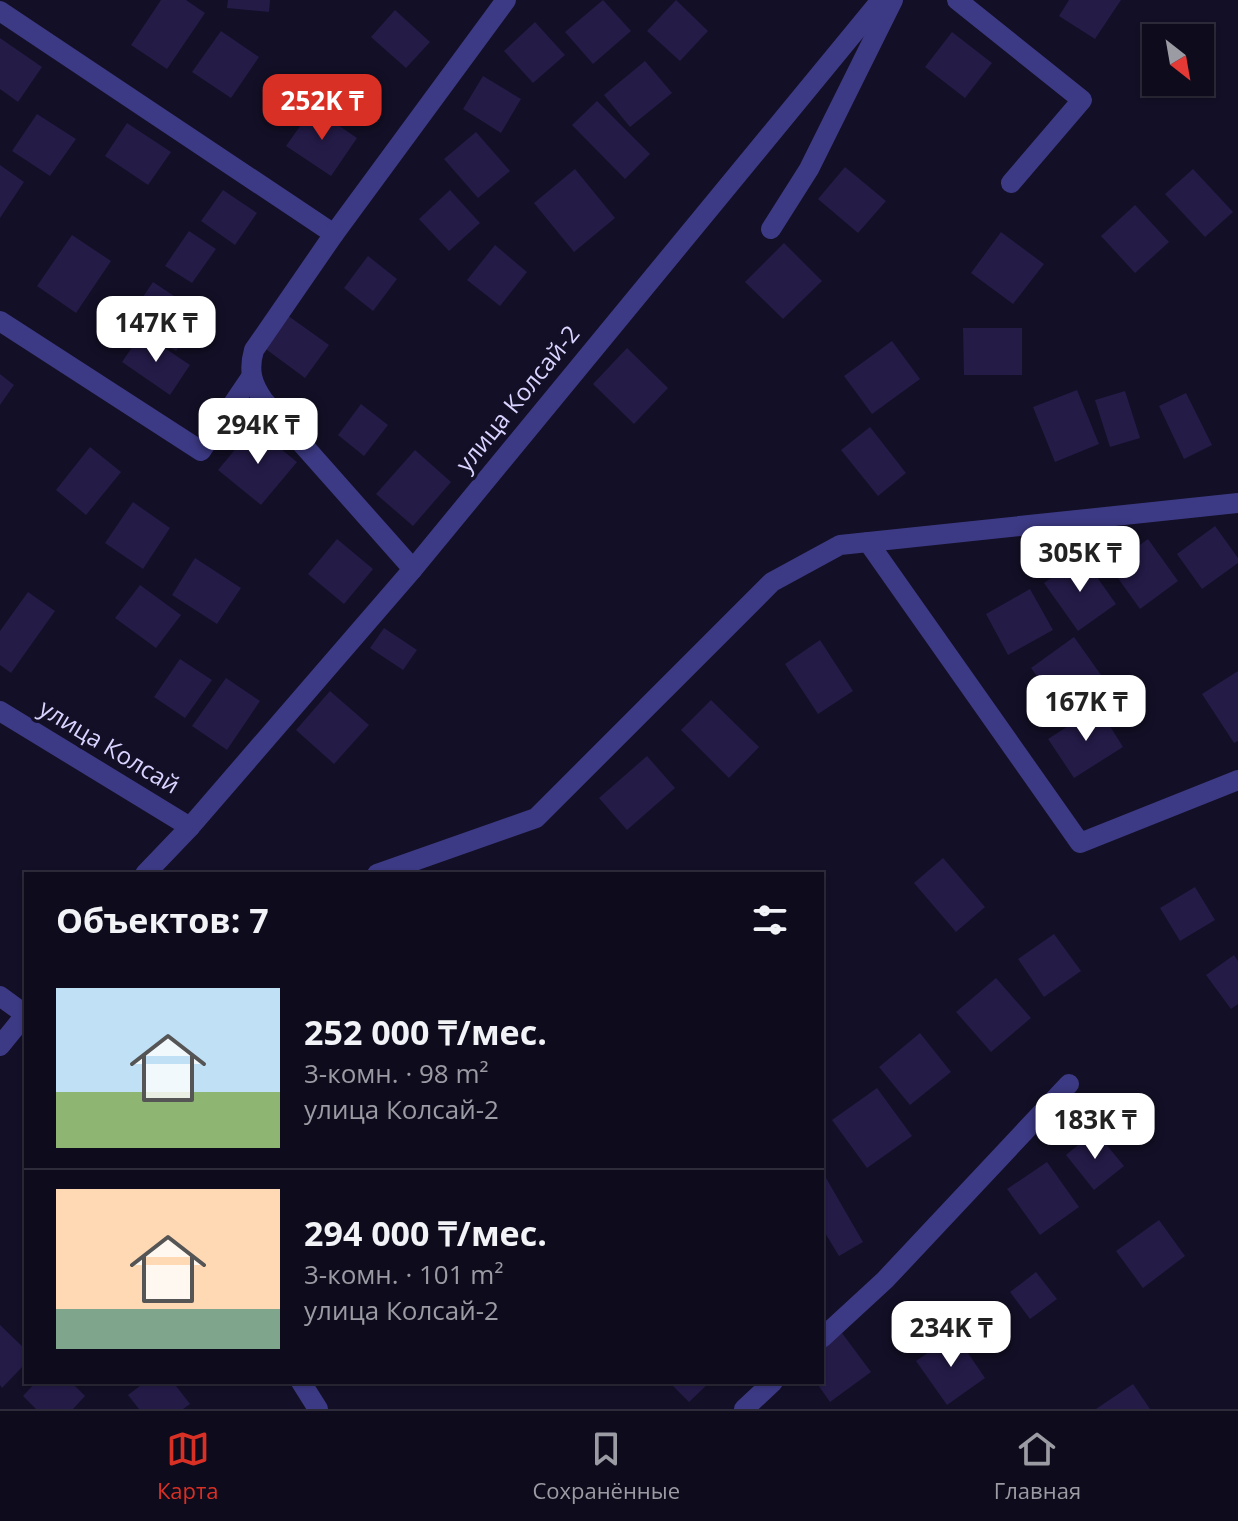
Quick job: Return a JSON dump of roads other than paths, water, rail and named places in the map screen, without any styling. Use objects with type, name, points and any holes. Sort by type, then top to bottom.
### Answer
[{"type":"street","points":[[413,569],[264,401],[251,377],[250,364],[254,350],[334,234],[506,0]]},
{"type":"street","name":"улица Колсай-2","points":[[147,872],[190,827],[413,569],[881,0]]},
{"type":"street","points":[[771,229],[809,169],[893,0]]},
{"type":"street","points":[[957,0],[1082,100],[1011,183]]},
{"type":"street","points":[[0,11],[334,234]]},
{"type":"street","points":[[0,321],[201,451],[251,377]]},
{"type":"street","points":[[383,872],[536,818],[772,582],[840,545],[1238,503]]},
{"type":"street","points":[[868,542],[1080,843],[1236,785]]},
{"type":"street","name":"улица Колсай","points":[[0,711],[190,827]]},
{"type":"street","points":[[0,996],[24,1014]]},
{"type":"street","points":[[0,1046],[24,1017]]},
{"type":"street","points":[[824,1336],[885,1280],[1069,1084]]},
{"type":"street","points":[[302,1384],[318,1409]]},
{"type":"street","points":[[744,1409],[771,1384]]}]
